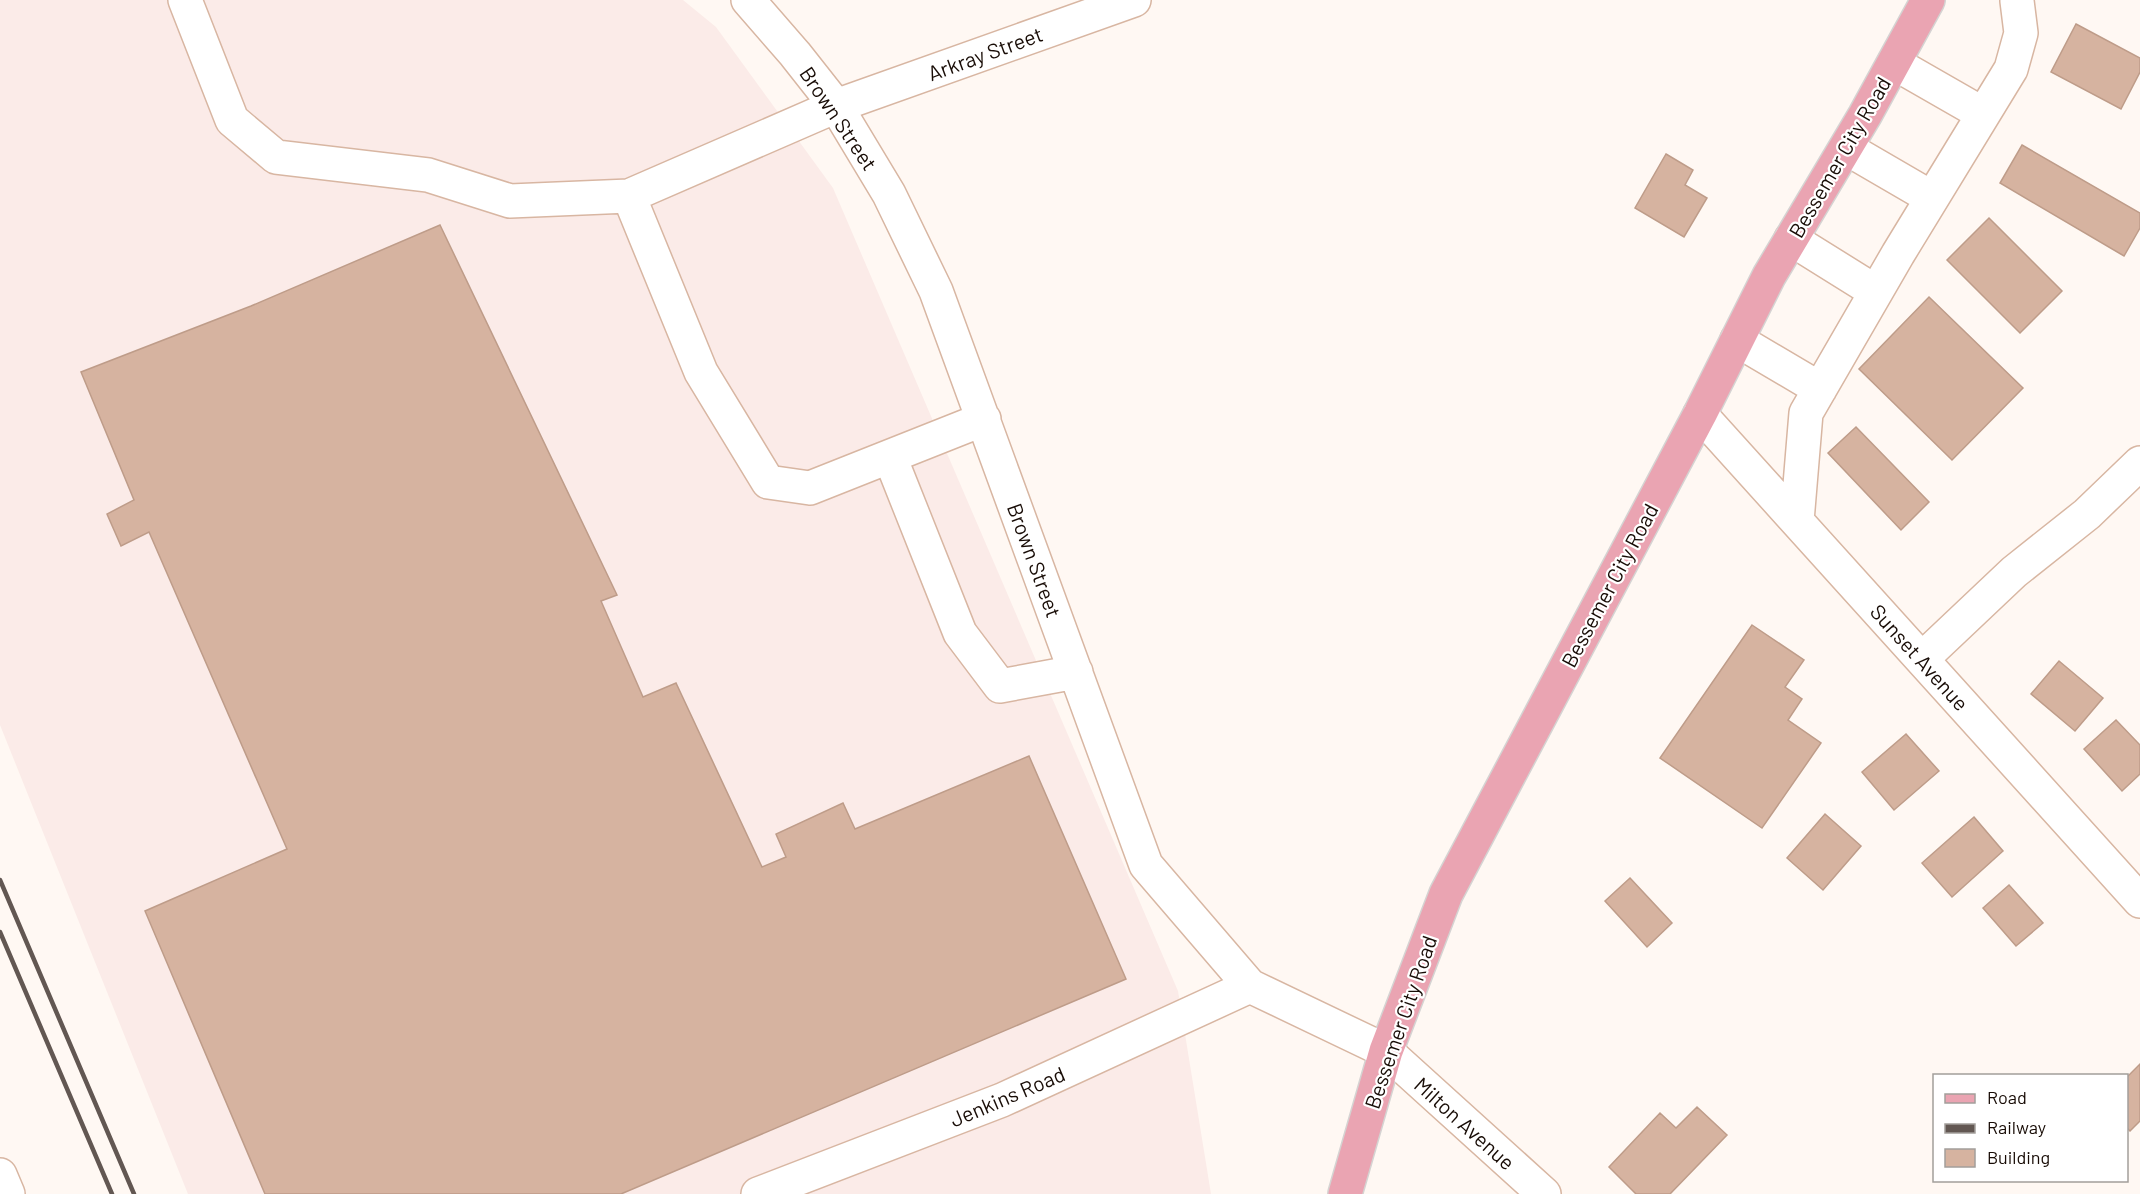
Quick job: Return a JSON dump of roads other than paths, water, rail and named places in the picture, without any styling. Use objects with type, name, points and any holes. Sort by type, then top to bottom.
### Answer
[{"type":"main road","name":"Bessemer City Road","points":[[1345,1194],[1386,1051],[1446,894],[1700,414],[1768,276],[1846,148],[1928,0]]},
{"type":"street","points":[[184,0],[232,120],[276,157],[428,175],[510,201],[629,196],[701,372],[768,482],[810,488],[984,419]]},
{"type":"street","name":"Brown Street","points":[[748,0],[836,106],[889,194],[936,291],[1146,865],[1250,986],[1386,1051]]},
{"type":"street","name":"Arkray Street","points":[[629,196],[836,106],[1134,0]]},
{"type":"street","points":[[1797,521],[1806,413],[1932,198],[2011,69],[2021,33],[2017,0],[2012,0]]},
{"type":"street","points":[[1894,63],[1983,114]]},
{"type":"street","points":[[1846,148],[1932,198]]},
{"type":"street","points":[[1791,239],[1876,292]]},
{"type":"street","points":[[1737,340],[1820,389]]},
{"type":"street","name":"Sunset Avenue","points":[[1700,414],[2140,901]]},
{"type":"street","points":[[890,457],[960,633],[1000,686],[1076,672]]},
{"type":"street","points":[[1922,659],[2014,572],[2087,514],[2140,463]]},
{"type":"street","name":"Jenkins Road","points":[[758,1194],[800,1186],[1002,1100],[1250,986]]},
{"type":"street","name":"Milton Avenue","points":[[1386,1051],[1544,1194]]},
{"type":"street","points":[[0,1174],[8,1194]]},
{"type":"railway","points":[[0,880],[134,1194]]},
{"type":"railway","points":[[0,932],[112,1194]]}]
